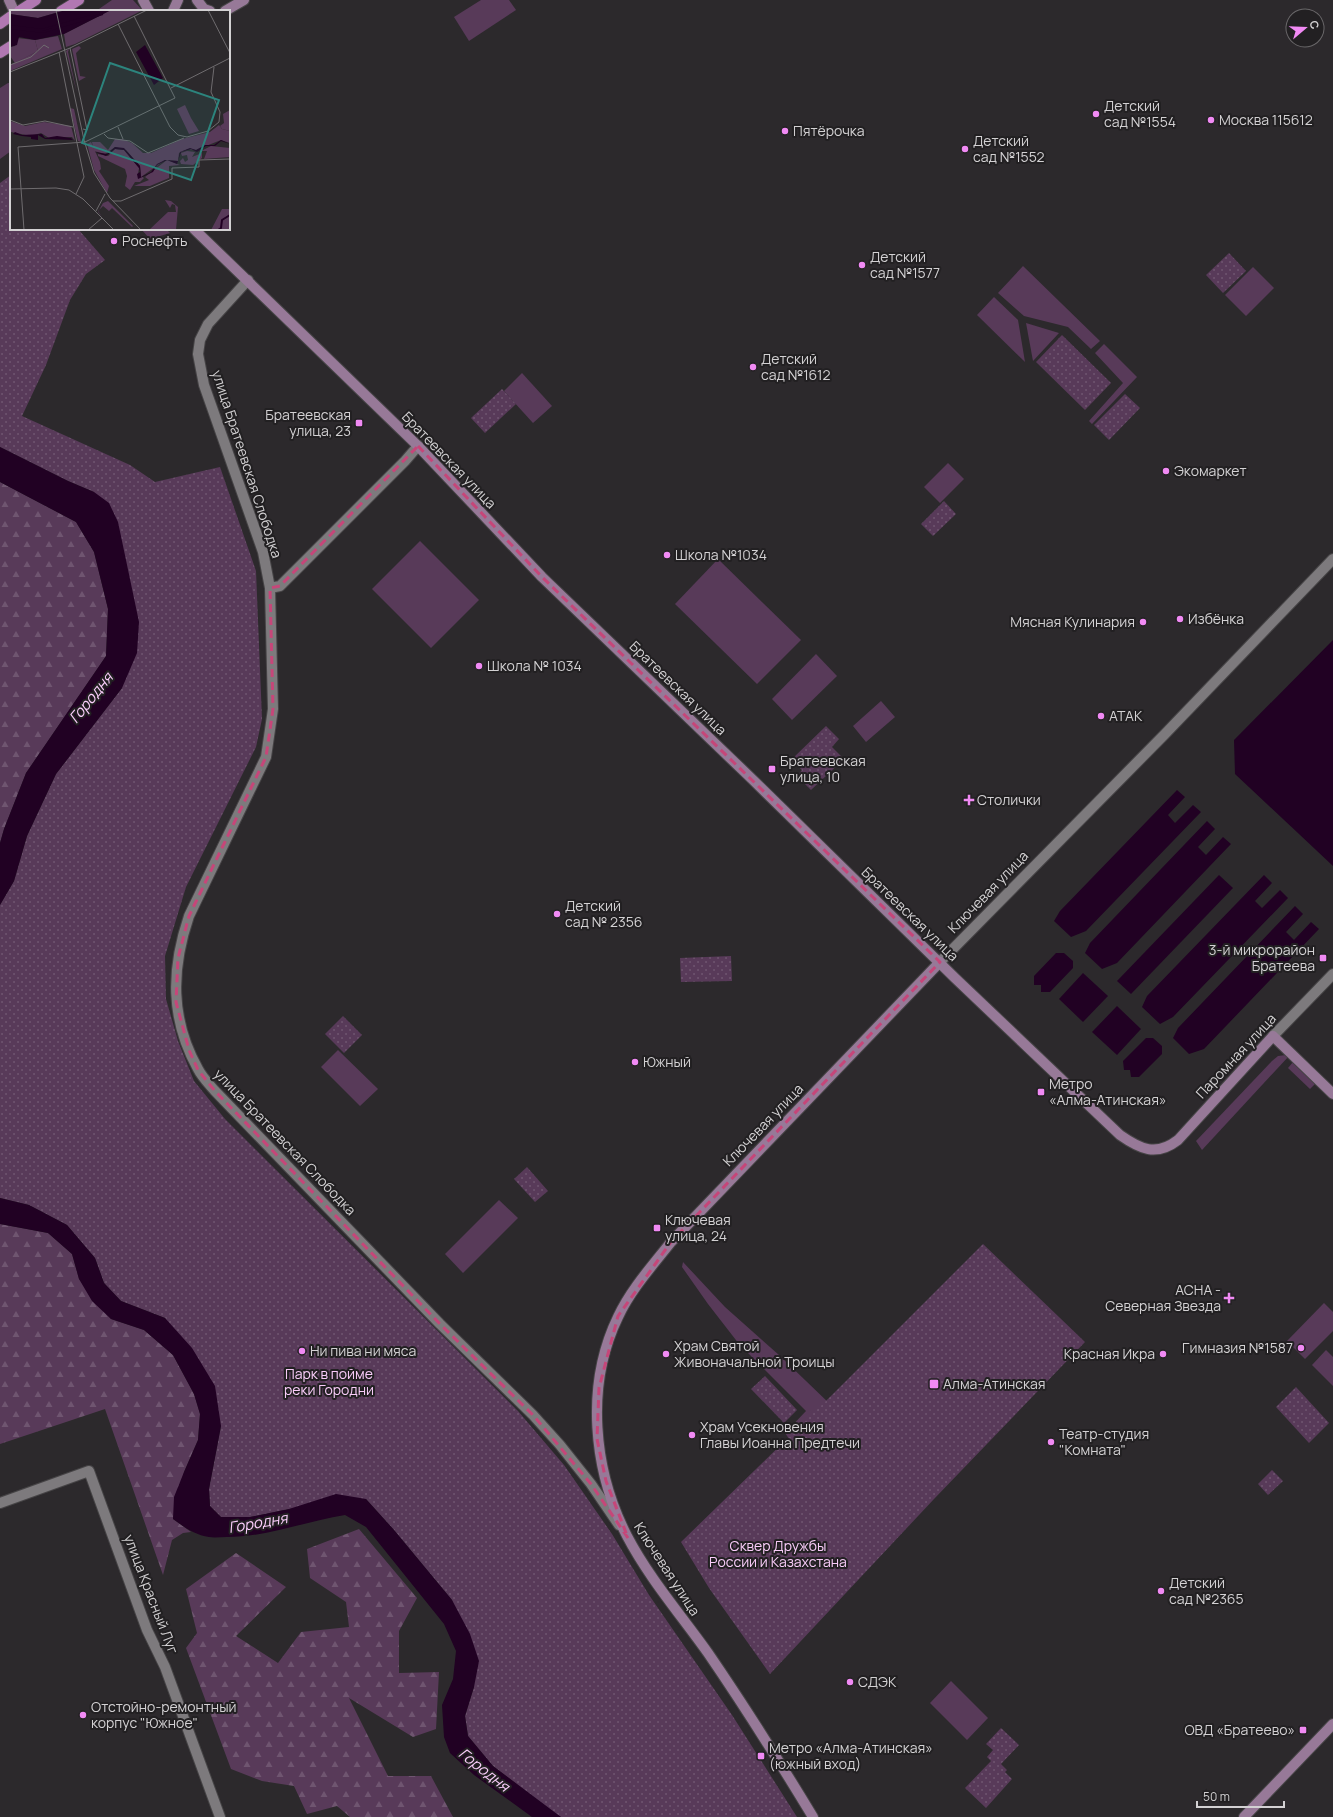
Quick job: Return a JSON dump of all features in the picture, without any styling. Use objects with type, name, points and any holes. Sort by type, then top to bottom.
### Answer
[{"type":"main road","points":[[21,10],[36,0]]},
{"type":"main road","points":[[63,10],[79,0]]},
{"type":"main road","points":[[0,24],[10,17]]},
{"type":"main road","points":[[0,54],[10,47]]},
{"type":"street","points":[[9,0],[14,10]]},
{"type":"street","points":[[143,0],[148,10]]},
{"type":"street","points":[[173,10],[178,0]]},
{"type":"street","points":[[197,0],[204,9],[207,10]]},
{"type":"street","points":[[224,10],[244,0]]},
{"type":"street","name":"Братеевская улица","points":[[195,230],[418,446],[542,577],[1120,1135],[1140,1148],[1155,1150]]},
{"type":"street","name":"улица Братеевская Слободка","points":[[248,280],[208,324],[200,340],[198,354],[204,385],[263,552],[270,588],[273,709],[266,757],[189,916],[182,934],[175,980],[176,1002],[181,1028],[198,1070],[214,1091],[440,1324],[546,1430],[591,1484],[628,1538]]},
{"type":"street","points":[[270,588],[280,586],[418,446]]},
{"type":"street","name":"Ключевая улица","points":[[813,1817],[765,1738],[656,1581],[628,1538],[618,1517],[606,1481],[597,1439],[599,1388],[612,1331],[618,1316],[632,1293],[671,1242],[940,962],[1164,735],[1333,559]]},
{"type":"street","name":"Паромная улица","points":[[1155,1150],[1171,1145],[1178,1140],[1273,1036],[1333,974]]},
{"type":"street","points":[[1273,1036],[1333,1094]]},
{"type":"street","name":"улица Красный Луг","points":[[0,1503],[89,1471],[148,1630],[165,1667],[220,1817]]},
{"type":"street","points":[[1244,1817],[1333,1724]]},
{"type":"highlighted area","points":[[418,446],[542,577],[940,962],[671,1242],[618,1316],[599,1388],[597,1439],[606,1481],[628,1538],[591,1484],[533,1415],[440,1324],[215,1091],[198,1070],[189,1050],[176,1002],[178,958],[189,916],[266,757],[273,709],[270,588],[280,586]]},
{"type":"green space","points":[[112,0],[133,0],[142,10],[97,10]]},
{"type":"green space","points":[[481,0],[509,0],[516,10],[469,41],[454,17]]},
{"type":"green space","points":[[10,83],[10,152],[0,159],[0,88]]},
{"type":"green space","name":"Парк в пойме реки Городни","points":[[10,176],[10,230],[79,230],[105,260],[86,274],[70,300],[46,365],[22,416],[130,465],[155,482],[220,467],[256,571],[262,719],[256,747],[186,887],[165,956],[166,999],[178,1041],[194,1081],[225,1119],[518,1411],[564,1465],[612,1534],[649,1595],[732,1715],[797,1817],[561,1817],[493,1766],[468,1736],[465,1716],[474,1687],[452,1600],[394,1530],[366,1499],[289,1509],[250,1517],[221,1517],[210,1506],[209,1489],[221,1426],[165,1318],[121,1301],[104,1283],[95,1258],[67,1225],[29,1205],[0,1198],[0,905],[14,881],[27,836],[56,774],[122,688],[94,492],[68,481],[0,447],[0,183]]},
{"type":"green space","points":[[142,230],[167,230],[170,233],[150,239]]},
{"type":"green space","points":[[1229,253],[1246,271],[1223,293],[1206,275]]},
{"type":"green space","points":[[1023,266],[1100,341],[1091,349],[1068,327],[1024,316],[998,293]]},
{"type":"green space","points":[[1253,267],[1274,288],[1246,316],[1225,295]]},
{"type":"green space","points":[[994,297],[1018,320],[1025,362],[977,315]]},
{"type":"green space","points":[[1026,323],[1059,333],[1033,361]]},
{"type":"green space","points":[[1062,335],[1111,383],[1085,410],[1036,362]]},
{"type":"green space","points":[[1104,344],[1137,377],[1092,424],[1089,421],[1123,383],[1095,353]]},
{"type":"green space","points":[[522,373],[552,406],[533,423],[504,391]]},
{"type":"green space","points":[[502,389],[516,404],[485,433],[471,418]]},
{"type":"green space","points":[[1125,394],[1140,408],[1109,440],[1094,425]]},
{"type":"green space","points":[[948,463],[964,479],[940,503],[924,487]]},
{"type":"green space","points":[[0,482],[76,522],[94,552],[108,609],[106,656],[26,773],[0,843]]},
{"type":"green space","points":[[944,501],[956,514],[933,536],[921,524]]},
{"type":"green space","points":[[420,541],[479,600],[431,648],[372,589]]},
{"type":"green space","points":[[718,559],[801,640],[757,684],[675,604]]},
{"type":"green space","points":[[816,654],[837,676],[792,720],[772,699]]},
{"type":"green space","points":[[881,701],[895,717],[866,742],[853,726]]},
{"type":"green space","points":[[826,726],[839,739],[832,747],[844,759],[811,790],[797,776],[802,770],[791,760]]},
{"type":"green space","points":[[731,956],[732,981],[681,982],[680,958]]},
{"type":"green space","points":[[343,1016],[362,1035],[344,1053],[325,1034]]},
{"type":"green space","points":[[338,1050],[378,1089],[360,1106],[321,1067]]},
{"type":"green space","points":[[1278,1056],[1289,1056],[1202,1150],[1196,1141],[1272,1061]]},
{"type":"green space","points":[[1293,1062],[1316,1083],[1310,1089],[1288,1068]]},
{"type":"green space","points":[[527,1167],[548,1191],[535,1202],[514,1179]]},
{"type":"green space","points":[[499,1200],[518,1218],[463,1273],[445,1254]]},
{"type":"green space","points":[[0,1224],[48,1233],[72,1254],[79,1279],[111,1319],[144,1330],[173,1355],[194,1394],[200,1414],[198,1440],[184,1472],[173,1519],[191,1532],[183,1533],[172,1540],[163,1575],[105,1409],[0,1444]]},
{"type":"green space","name":"Сквер Дружбы России и Казахстана","points":[[983,1244],[1085,1342],[934,1499],[770,1674],[709,1588],[681,1542],[832,1395]]},
{"type":"green space","points":[[683,1262],[725,1307],[779,1355],[858,1431],[794,1446],[785,1433],[806,1411],[739,1344],[682,1267]]},
{"type":"green space","points":[[1324,1303],[1333,1312],[1333,1331],[1305,1359],[1287,1341]]},
{"type":"green space","points":[[1326,1350],[1333,1357],[1333,1386],[1312,1365]]},
{"type":"green space","points":[[765,1376],[797,1410],[784,1423],[751,1389]]},
{"type":"green space","points":[[1296,1387],[1329,1423],[1309,1443],[1276,1407]]},
{"type":"green space","points":[[1272,1470],[1283,1481],[1268,1495],[1258,1484]]},
{"type":"green space","points":[[359,1529],[417,1598],[399,1631],[399,1673],[439,1672],[436,1729],[413,1737],[349,1698],[388,1776],[431,1776],[453,1817],[350,1817],[337,1806],[307,1814],[294,1786],[262,1781],[231,1769],[186,1648],[197,1633],[186,1589],[236,1553],[286,1587],[236,1636],[278,1663],[301,1632],[349,1627],[346,1602],[310,1578],[307,1549]]},
{"type":"green space","points":[[951,1681],[988,1718],[967,1740],[930,1703]]},
{"type":"green space","points":[[1001,1728],[1019,1745],[1001,1764],[1007,1770],[1005,1772],[1012,1779],[986,1808],[965,1788],[991,1761],[987,1757],[993,1750],[986,1744]]},
{"type":"water","name":"Городня","points":[[0,447],[68,481],[94,492],[109,503],[118,522],[139,622],[137,653],[122,688],[56,774],[27,836],[14,881],[0,905],[0,843],[4,829],[26,773],[106,656],[108,609],[94,552],[76,522],[0,482]]},
{"type":"water","points":[[1333,640],[1333,866],[1235,774],[1234,740]]},
{"type":"water","points":[[1177,790],[1185,797],[1168,815],[1175,823],[1193,805],[1201,812],[1086,931],[1071,937],[1054,921],[1060,911]]},
{"type":"water","points":[[1207,821],[1215,829],[1198,847],[1206,855],[1223,837],[1231,844],[1117,963],[1102,969],[1085,953],[1090,943]]},
{"type":"water","points":[[1219,875],[1233,888],[1131,994],[1117,981]]},
{"type":"water","points":[[1264,875],[1272,883],[1255,901],[1262,908],[1280,890],[1288,898],[1173,1017],[1160,1024],[1142,1007],[1147,996]]},
{"type":"water","points":[[1295,906],[1303,914],[1286,932],[1294,940],[1311,922],[1319,929],[1204,1049],[1189,1054],[1173,1038],[1178,1028]]},
{"type":"water","points":[[1056,953],[1064,953],[1073,961],[1073,968],[1050,992],[1041,992],[1041,985],[1034,985],[1034,976]]},
{"type":"water","points":[[1083,973],[1108,996],[1083,1022],[1059,999]]},
{"type":"water","points":[[1117,1006],[1141,1029],[1117,1055],[1092,1032]]},
{"type":"water","points":[[1146,1038],[1153,1038],[1162,1046],[1162,1054],[1139,1077],[1131,1077],[1130,1070],[1124,1070],[1123,1061]]},
{"type":"water","name":"Городня","points":[[0,1198],[29,1205],[67,1225],[95,1258],[104,1283],[121,1301],[165,1318],[192,1348],[215,1386],[221,1426],[209,1489],[210,1506],[221,1517],[250,1517],[289,1509],[336,1494],[366,1499],[394,1530],[452,1600],[470,1634],[479,1661],[474,1687],[465,1716],[468,1736],[493,1766],[561,1817],[532,1817],[474,1775],[450,1753],[444,1737],[442,1705],[453,1679],[456,1651],[444,1624],[366,1527],[345,1515],[272,1532],[242,1536],[213,1537],[194,1533],[173,1519],[174,1497],[198,1440],[200,1414],[194,1394],[173,1355],[144,1330],[111,1319],[92,1301],[79,1279],[72,1254],[48,1233],[0,1224]]},
{"type":"place","name":"Детский сад №1554","points":[[1096,114]]},
{"type":"place","name":"Москва 115612","points":[[1211,120]]},
{"type":"place","name":"Пятёрочка","points":[[785,131]]},
{"type":"place","name":"Детский сад №1552","points":[[965,149]]},
{"type":"place","name":"Роснефть","points":[[114,241]]},
{"type":"place","name":"Детский сад №1577","points":[[862,265]]},
{"type":"place","name":"Детский сад №1612","points":[[753,367]]},
{"type":"place","name":"Братеевская улица, 23","points":[[359,423]]},
{"type":"place","name":"Экомаркет","points":[[1166,471]]},
{"type":"place","name":"Школа №1034","points":[[667,555]]},
{"type":"place","name":"Избёнка","points":[[1180,619]]},
{"type":"place","name":"Мясная Кулинария","points":[[1143,622]]},
{"type":"place","name":"Школа № 1034","points":[[479,666]]},
{"type":"place","name":"АТАК","points":[[1101,716]]},
{"type":"place","name":"Братеевская улица, 10","points":[[772,769]]},
{"type":"place","name":"Столички","points":[[969,800]]},
{"type":"place","name":"Детский сад № 2356","points":[[557,914]]},
{"type":"place","name":"3-й микрорайон Братеева","points":[[1323,958]]},
{"type":"place","name":"Южный","points":[[635,1062]]},
{"type":"place","name":"Метро «Алма-Атинская»","points":[[1041,1092]]},
{"type":"place","name":"Ключевая улица, 24","points":[[657,1228]]},
{"type":"place","name":"АСНА - Северная Звезда","points":[[1229,1298]]},
{"type":"place","name":"Гимназия №1587","points":[[1301,1348]]},
{"type":"place","name":"Ни пива ни мяса","points":[[302,1351]]},
{"type":"place","name":"Храм Святой Живоначальной Троицы","points":[[666,1354]]},
{"type":"place","name":"Красная Икра","points":[[1163,1354]]},
{"type":"place","name":"Алма-Атинская","points":[[934,1384]]},
{"type":"place","name":"Храм Усекновения Главы Иоанна Предтечи","points":[[692,1435]]},
{"type":"place","name":"Театр-студия \"Комната\"","points":[[1051,1442]]},
{"type":"place","name":"Детский сад №2365","points":[[1161,1591]]},
{"type":"place","name":"СДЭК","points":[[850,1682]]},
{"type":"place","name":"Отстойно-ремонтный корпус \"Южное\"","points":[[83,1715]]},
{"type":"place","name":"ОВД «Братеево»","points":[[1303,1730]]},
{"type":"place","name":"Метро «Алма-Атинская» (южный вход)","points":[[761,1756]]}]
